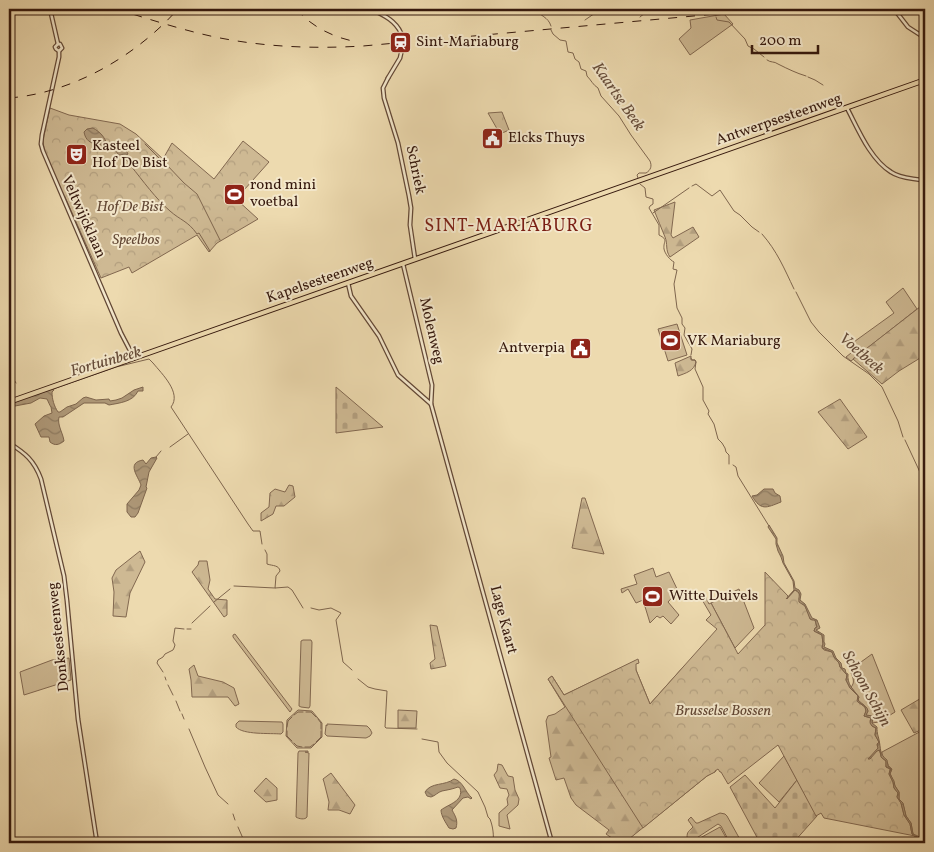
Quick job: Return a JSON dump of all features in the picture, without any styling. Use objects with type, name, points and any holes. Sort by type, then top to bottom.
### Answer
[{"type":"main road","name":"Antwerpsesteenweg","points":[[640,181],[925,80]]},
{"type":"main road","name":"Kapelsesteenweg","points":[[9,402],[640,181]]},
{"type":"street","name":"Veltwijcklaan","points":[[50,9],[59,44],[55,47],[56,49],[61,49],[41,144],[120,333],[134,358]]},
{"type":"street","name":"Schriek","points":[[370,9],[392,20],[401,33],[402,48],[400,58],[385,83],[384,98],[397,138],[409,196],[411,208],[410,225],[415,259]]},
{"type":"street","points":[[894,9],[908,27],[925,38]]},
{"type":"street","points":[[59,44],[61,49]]},
{"type":"street","points":[[846,108],[864,142],[884,166],[898,175],[925,181]]},
{"type":"street","name":"Molenweg","points":[[403,264],[432,385],[431,404]]},
{"type":"street","points":[[348,283],[351,296],[379,336],[398,375],[431,404]]},
{"type":"street","name":"Lage Kaart","points":[[431,404],[552,843]]},
{"type":"street","name":"Donksesteenweg","points":[[9,443],[26,455],[37,468],[64,576],[78,719],[97,843]]},
{"type":"green space","points":[[724,14],[733,24],[690,55],[679,39],[691,28],[690,20]]},
{"type":"green space","name":"Hof De Bist","points":[[50,108],[69,115],[120,124],[136,134],[163,159],[172,143],[214,179],[243,141],[269,162],[236,199],[258,219],[217,243],[209,252],[197,235],[132,273],[129,267],[101,278],[65,197],[62,195],[44,150],[43,140]]},
{"type":"green space","points":[[502,112],[509,130],[500,134],[488,113]]},
{"type":"green space","points":[[675,202],[671,235],[673,238],[693,227],[699,237],[670,257],[665,237],[654,210]]},
{"type":"green space","points":[[903,288],[917,309],[851,361],[846,357],[856,349],[851,344],[894,313],[886,302]]},
{"type":"green space","points":[[925,303],[925,313],[922,315],[925,331],[925,355],[882,384],[853,359]]},
{"type":"green space","points":[[677,324],[687,355],[668,361],[658,329]]},
{"type":"green space","points":[[691,356],[691,360],[696,362],[693,368],[678,376],[675,363]]},
{"type":"green space","points":[[336,387],[383,427],[336,433]]},
{"type":"green space","points":[[840,399],[867,437],[848,449],[818,412]]},
{"type":"green space","points":[[289,485],[293,486],[295,497],[284,506],[276,506],[273,514],[261,521],[261,513],[269,507],[270,493],[275,489],[285,492]]},
{"type":"green space","points":[[582,498],[585,498],[604,554],[572,548]]},
{"type":"green space","points":[[140,551],[145,562],[130,593],[126,617],[113,616],[114,592],[112,578],[116,570]]},
{"type":"green space","points":[[199,561],[207,561],[210,580],[208,589],[215,599],[227,600],[227,615],[224,617],[192,572]]},
{"type":"green space","name":"Witte Duivels","points":[[653,568],[656,577],[669,572],[678,591],[668,602],[679,615],[671,624],[663,616],[660,618],[657,616],[650,623],[643,600],[636,603],[628,589],[622,593],[621,589],[637,584],[634,575]]},
{"type":"green space","name":"Brusselse Bossen","points":[[765,572],[788,596],[787,599],[795,590],[799,593],[799,599],[805,606],[811,619],[815,620],[817,627],[814,631],[822,635],[824,650],[832,652],[847,675],[846,680],[850,688],[858,696],[858,702],[865,707],[864,716],[871,718],[872,726],[876,728],[875,735],[879,742],[877,744],[882,758],[886,761],[886,767],[890,769],[889,774],[898,793],[897,797],[901,803],[904,815],[910,824],[912,834],[915,836],[824,818],[821,813],[816,816],[778,745],[728,784],[718,769],[643,828],[548,679],[552,676],[564,695],[638,659],[639,663],[636,664],[636,670],[650,704],[717,629],[706,620],[711,615],[701,598],[705,596],[709,604],[711,603],[738,654],[765,625]]},
{"type":"green space","points":[[739,589],[754,628],[735,648],[711,603]]},
{"type":"green space","points":[[430,625],[437,626],[446,666],[431,669],[430,663],[435,659]]},
{"type":"green space","points":[[235,634],[292,709],[290,712],[233,637]]},
{"type":"green space","points":[[311,640],[312,642],[309,708],[299,706],[301,641]]},
{"type":"green space","points":[[872,654],[895,712],[879,722],[872,723],[873,717],[866,715],[868,711],[859,702],[859,697],[851,687],[853,677],[850,670]]},
{"type":"green space","points":[[69,658],[71,680],[24,695],[20,672],[52,660]]},
{"type":"green space","points":[[635,661],[636,670],[650,704],[685,665],[716,771],[707,776],[624,843],[619,843],[606,834],[609,830],[576,805],[571,798],[564,778],[556,780],[549,758],[551,757],[546,721],[548,716],[555,714],[565,707],[548,679],[552,676],[564,695]]},
{"type":"green space","points":[[194,665],[198,676],[223,682],[234,688],[239,704],[235,706],[228,697],[192,697],[189,669]]},
{"type":"green space","points":[[923,697],[925,702],[925,728],[914,733],[901,710]]},
{"type":"green space","points":[[298,710],[312,711],[322,723],[322,737],[311,748],[297,748],[286,736],[287,720]]},
{"type":"green space","points":[[398,710],[417,711],[416,728],[398,728]]},
{"type":"green space","points":[[239,721],[282,722],[283,732],[281,734],[257,733],[239,730],[236,724]]},
{"type":"green space","points":[[327,724],[367,726],[372,733],[366,738],[327,736],[325,734]]},
{"type":"green space","points":[[925,729],[925,843],[921,843],[918,836],[913,834],[911,823],[906,816],[903,804],[899,799],[899,792],[890,773],[890,767],[882,756],[882,752]]},
{"type":"green space","points":[[299,751],[308,751],[305,752],[309,753],[307,817],[303,819],[296,817]]},
{"type":"green space","points":[[784,756],[797,780],[779,802],[759,783]]},
{"type":"green space","points":[[498,764],[502,765],[508,776],[513,777],[519,799],[518,805],[507,815],[510,829],[499,826],[499,813],[508,805],[507,799],[509,795],[507,789],[500,788],[494,775]]},
{"type":"green space","points":[[331,773],[355,805],[350,814],[339,810],[328,810],[329,802],[323,779]]},
{"type":"green space","points":[[745,775],[775,808],[797,780],[817,816],[793,843],[760,843],[730,787]]},
{"type":"green space","points":[[266,778],[277,788],[277,800],[266,802],[254,791]]},
{"type":"green space","points":[[720,813],[727,816],[742,843],[730,843],[718,824],[689,843],[683,843],[687,840],[687,835],[693,827],[688,820],[691,817],[698,823]]},
{"type":"green space","points":[[720,827],[729,843],[691,843]]},
{"type":"water","points":[[93,128],[102,135],[107,145],[111,147],[117,144],[127,152],[128,154],[125,156],[126,159],[132,160],[131,166],[123,155],[119,155],[114,149],[89,141],[84,132],[87,129]]},
{"type":"water","points":[[143,387],[143,391],[138,391],[133,398],[125,401],[109,405],[105,403],[84,403],[63,417],[59,417],[64,441],[57,444],[50,442],[49,437],[41,437],[35,424],[44,416],[52,413],[47,399],[40,398],[31,403],[14,405],[14,402],[53,388],[52,397],[55,407],[60,412],[86,397],[96,400],[116,400]]},
{"type":"water","points":[[156,457],[149,472],[147,488],[138,513],[135,517],[131,517],[127,512],[127,504],[141,485],[134,470],[135,464],[143,460],[146,464],[151,458]]},
{"type":"water","points":[[764,489],[773,489],[780,496],[781,502],[768,507],[758,504],[752,496],[757,495]]},
{"type":"water","points":[[769,525],[777,538],[784,563],[794,581],[795,588],[801,594],[800,600],[805,604],[812,618],[817,620],[820,628],[816,630],[824,635],[824,647],[833,651],[842,668],[845,669],[848,674],[849,684],[859,697],[858,700],[867,708],[866,715],[873,716],[872,723],[877,727],[879,741],[875,735],[876,728],[870,723],[871,718],[864,716],[865,707],[857,701],[858,696],[850,688],[846,680],[847,675],[840,667],[832,652],[822,648],[822,635],[814,631],[817,627],[815,620],[810,619],[805,606],[799,602],[798,592],[795,590],[786,599],[794,590],[793,581],[783,563],[778,551],[776,539],[768,527]]},
{"type":"water","points":[[879,742],[881,753],[887,760],[888,766],[892,769],[890,774],[899,792],[899,799],[903,803],[906,816],[911,823],[913,834],[919,838],[921,843],[912,834],[910,824],[904,815],[901,803],[897,797],[898,793],[889,774],[891,769],[886,767],[886,761],[881,757],[880,750],[868,759],[878,748]]},
{"type":"water","points":[[454,779],[460,782],[472,798],[463,798],[452,810],[457,823],[456,828],[453,829],[449,828],[441,810],[458,799],[461,792],[460,788],[442,791],[431,797],[427,796],[425,792],[434,785],[447,783]]},
{"type":"waterway","name":"Kaartse Beek","points":[[536,9],[548,20],[551,26]]},
{"type":"waterway","points":[[585,20],[601,9]]},
{"type":"waterway","points":[[640,17],[650,9]]},
{"type":"waterway","points":[[716,17],[717,20],[729,22],[745,39],[748,46],[764,57]]},
{"type":"waterway","name":"Kaartse Beek","points":[[551,30],[560,40],[566,41],[568,52],[573,53],[581,69],[586,71],[587,76],[598,88],[601,96],[619,116],[650,161],[650,169],[646,173],[639,173],[637,175],[638,178]]},
{"type":"waterway","points":[[767,60],[806,76]]},
{"type":"waterway","points":[[808,77],[823,85]]},
{"type":"waterway","points":[[145,144],[161,160]]},
{"type":"waterway","points":[[165,163],[197,194],[220,240]]},
{"type":"waterway","points":[[131,166],[165,206],[187,223],[197,234],[199,233],[210,251]]},
{"type":"waterway","name":"Kaartse Beek","points":[[640,184],[645,188],[646,197],[653,199],[653,204],[649,208],[659,225],[659,235],[665,240],[665,253],[674,262],[673,269],[677,270],[674,284],[677,308],[685,328],[684,335],[692,349],[691,355]]},
{"type":"waterway","name":"Voetbeek","points":[[692,186],[696,184],[712,196],[720,190],[734,211],[759,232]]},
{"type":"waterway","name":"Voetbeek","points":[[653,213],[689,188]]},
{"type":"waterway","points":[[144,201],[160,202]]},
{"type":"waterway","name":"Voetbeek","points":[[762,234],[776,253],[794,289]]},
{"type":"waterway","name":"Voetbeek","points":[[796,292],[811,322],[819,332],[843,356],[869,374],[882,387],[898,421],[903,437]]},
{"type":"waterway","name":"Kaartse Beek","points":[[691,358],[696,362],[695,369],[703,387],[703,400],[709,411],[708,414],[714,424],[718,439],[729,455],[729,464]]},
{"type":"waterway","name":"Fortuinbeek","points":[[53,389],[116,367],[149,359],[166,378],[173,390],[174,402],[171,407],[253,531],[260,531],[262,544]]},
{"type":"waterway","name":"Fortuinbeek","points":[[9,371],[16,383]]},
{"type":"waterway","points":[[170,447],[188,434]]},
{"type":"waterway","name":"Voetbeek","points":[[905,440],[925,483]]},
{"type":"waterway","points":[[156,457],[161,451]]},
{"type":"waterway","name":"Kaartse Beek","points":[[733,465],[736,467],[738,476],[769,526]]},
{"type":"waterway","points":[[265,550],[267,564],[277,567],[280,571],[276,576],[275,588],[288,587],[292,590],[303,608]]},
{"type":"waterway","points":[[234,586],[275,588]]},
{"type":"waterway","points":[[214,602],[230,589]]},
{"type":"waterway","points":[[192,623],[210,606]]},
{"type":"waterway","points":[[311,608],[319,610],[331,608],[341,613],[336,620],[343,662],[352,670]]},
{"type":"waterway","points":[[163,672],[157,663],[158,660],[173,650],[175,645],[173,641],[175,628],[184,629]]},
{"type":"waterway","points":[[358,679],[368,687],[387,691],[386,728],[417,729]]},
{"type":"waterway","points":[[168,685],[173,695]]},
{"type":"waterway","points":[[176,701],[180,711]]},
{"type":"waterway","points":[[294,715],[298,712],[303,712]]},
{"type":"waterway","points":[[306,712],[311,712],[316,717]]},
{"type":"waterway","points":[[182,714],[184,719]]},
{"type":"waterway","points":[[287,727],[288,721],[292,717]]},
{"type":"waterway","points":[[318,719],[321,723],[321,729]]},
{"type":"waterway","points":[[189,729],[218,795],[228,804]]},
{"type":"waterway","points":[[287,731],[287,736],[292,741]]},
{"type":"waterway","points":[[316,742],[321,737],[321,731]]},
{"type":"waterway","points":[[422,739],[438,742],[439,752],[447,763],[478,792],[491,822],[493,843]]},
{"type":"waterway","points":[[294,743],[302,747]]},
{"type":"waterway","points":[[305,747],[310,747],[314,744]]},
{"type":"waterway","points":[[233,814],[235,820]]},
{"type":"waterway","points":[[238,827],[245,843]]},
{"type":"railway","points":[[116,9],[215,37],[270,45],[326,47],[363,46],[771,9]]},
{"type":"railway","points":[[9,98],[33,95],[56,89],[102,69],[143,42],[178,9]]},
{"type":"railway","points":[[296,9],[324,31],[340,38],[358,42]]},
{"type":"place","name":"Sint-Mariaburg","points":[[400,42]]},
{"type":"place","name":"Elcks Thuys","points":[[492,138]]},
{"type":"place","name":"Kasteel Hof De Bist","points":[[76,155]]},
{"type":"place","name":"rond mini voetbal","points":[[234,194]]},
{"type":"place","name":"VK Mariaburg","points":[[671,341]]},
{"type":"place","name":"Antverpia","points":[[581,348]]},
{"type":"place","name":"Witte Duivels","points":[[653,596]]},
{"type":"district","name":"SINT-MARIABURG","points":[[509,226]]},
{"type":"park label","name":"Speelbos","points":[[136,240]]},
{"type":"water label","name":"Schoon Schijn","points":[[866,689]]}]
